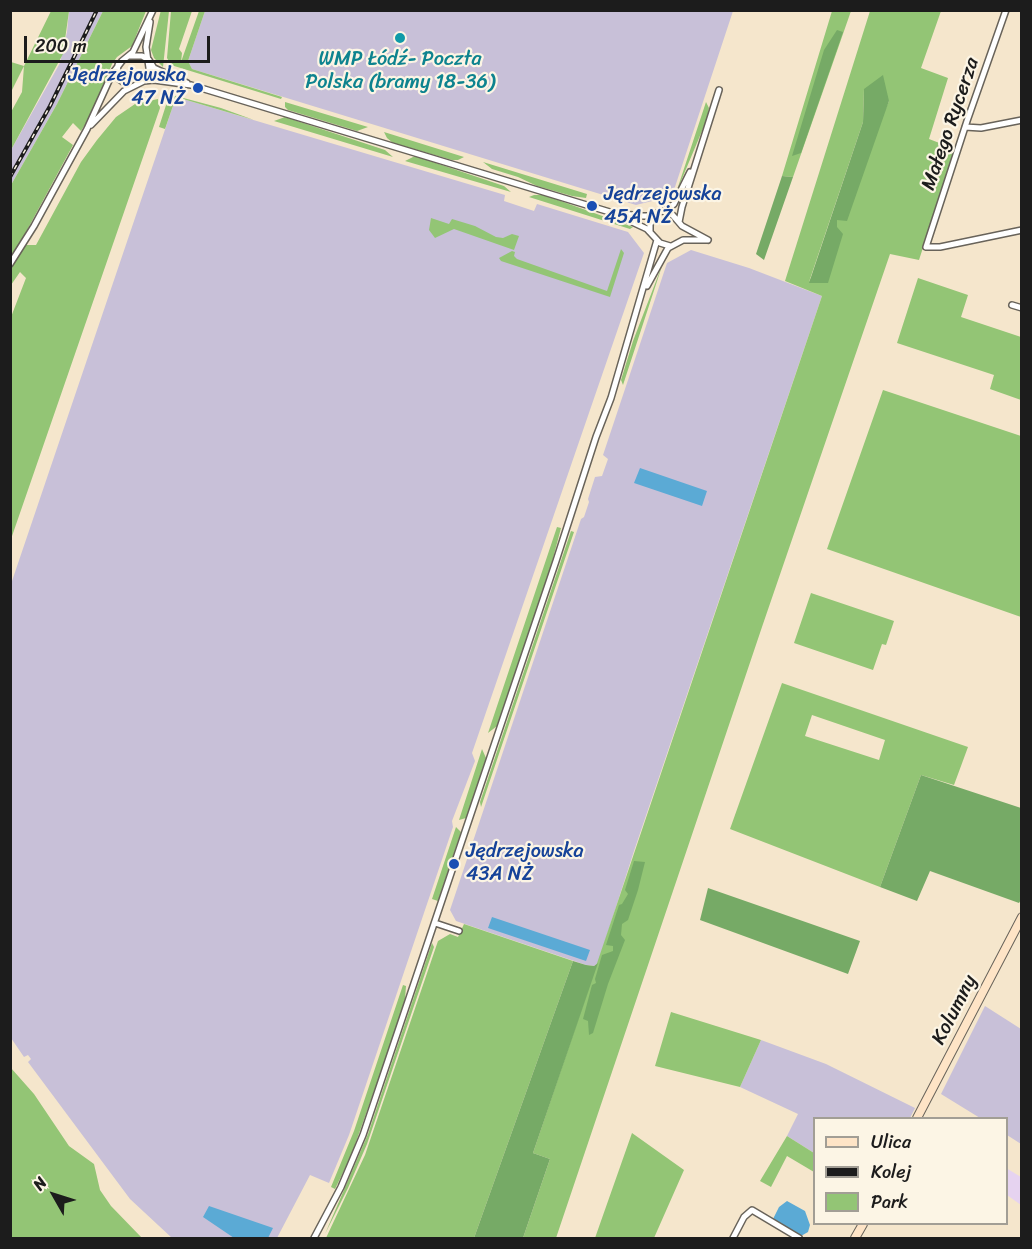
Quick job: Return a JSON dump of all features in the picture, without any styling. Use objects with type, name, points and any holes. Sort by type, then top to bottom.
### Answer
[{"type":"street","points":[[130,56],[153,10]]},
{"type":"street","name":"Małego Rycerza","points":[[1006,10],[926,247],[940,247],[1022,230]]},
{"type":"street","points":[[144,81],[151,71],[146,47],[150,18]]},
{"type":"street","points":[[10,264],[34,226],[87,129],[118,64],[130,56],[139,55],[148,60],[154,68],[191,86]]},
{"type":"street","points":[[118,64],[119,79],[130,87]]},
{"type":"street","points":[[87,129],[115,99],[130,87],[144,81],[154,80],[191,86],[613,213],[650,232],[664,245],[672,246]]},
{"type":"street","points":[[680,241],[681,224],[697,157],[719,90]]},
{"type":"street","points":[[965,127],[981,128],[1022,120]]},
{"type":"street","points":[[613,213],[643,216],[664,211],[674,204],[697,157]]},
{"type":"street","points":[[641,299],[665,252],[680,241],[708,240],[681,224],[674,215],[664,211]]},
{"type":"street","points":[[650,232],[654,214]]},
{"type":"street","points":[[315,1239],[341,1187],[363,1135],[613,392],[657,240]]},
{"type":"street","points":[[1011,305],[1022,308]]},
{"type":"street","name":"Kolumny","points":[[918,1117],[1022,917]]},
{"type":"street","points":[[435,923],[459,931]]},
{"type":"street","points":[[733,1239],[744,1217],[752,1210],[799,1239]]},
{"type":"street","points":[[855,1239],[862,1225]]},
{"type":"shaded area","points":[[69,11],[103,11],[57,104],[11,185],[11,150],[60,63]]},
{"type":"shaded area","points":[[205,11],[733,11],[672,196],[636,205],[192,69],[188,61]]},
{"type":"shaded area","points":[[183,99],[505,195],[504,201],[534,211],[537,204],[628,232],[644,253],[472,753],[475,761],[452,821],[453,827],[349,1135],[329,1183],[310,1175],[277,1238],[172,1238],[130,1199],[28,1062],[31,1059],[28,1055],[24,1057],[11,1038],[11,584],[175,100]]},
{"type":"shaded area","points":[[691,250],[749,268],[822,296],[598,963],[594,966],[586,965],[456,921],[450,910],[581,519],[584,517],[595,477],[602,476],[608,459],[603,455],[667,263]]},
{"type":"shaded area","points":[[985,1006],[1021,1029],[1021,1144],[1008,1136],[1008,1117],[978,1117],[941,1094]]},
{"type":"shaded area","points":[[761,1040],[826,1064],[915,1108],[910,1117],[813,1117],[813,1152],[787,1136],[798,1114],[740,1087]]},
{"type":"shaded area","points":[[1008,1169],[1021,1177],[1021,1205],[1008,1196]]},
{"type":"green space","points":[[161,10],[169,11],[163,67],[154,58],[151,50]]},
{"type":"green space","points":[[51,11],[69,11],[63,54],[11,150],[11,112],[22,92],[24,66]]},
{"type":"green space","points":[[103,11],[146,11],[132,46],[117,57],[112,64],[92,113],[81,131],[73,123],[62,137],[73,145],[19,245],[36,245],[81,162],[116,117],[135,104],[158,99],[160,108],[11,539],[11,317],[26,278],[20,272],[11,285],[11,185],[57,104]]},
{"type":"green space","points":[[171,11],[192,11],[179,49],[182,53],[181,62],[199,11],[205,11],[188,61],[192,69],[282,97],[281,99],[171,65],[167,58]]},
{"type":"green space","points":[[832,11],[851,11],[793,177],[782,176]]},
{"type":"green space","points":[[870,11],[941,11],[921,68],[948,78],[929,139],[955,149],[919,260],[890,254],[556,1238],[523,1238],[550,1159],[533,1153],[822,296],[785,281]],"holes":[[[864,89],[889,101],[837,220],[837,227],[809,282],[863,122]]]},
{"type":"green space","points":[[837,30],[843,32],[801,153],[792,156],[824,50]]},
{"type":"green space","points":[[11,62],[24,66],[11,92]]},
{"type":"green space","points":[[883,75],[889,101],[847,221],[837,220],[837,227],[843,234],[828,283],[809,283],[863,122],[864,89]]},
{"type":"green space","points":[[176,96],[254,120],[183,99],[175,100],[165,129],[159,127],[167,102],[161,98]]},
{"type":"green space","points":[[285,102],[368,127],[357,131],[288,110]]},
{"type":"green space","points":[[706,102],[709,108],[707,119],[676,193]]},
{"type":"green space","points":[[285,117],[385,150],[393,157],[274,121]]},
{"type":"green space","points":[[384,132],[464,157],[452,160],[393,143]]},
{"type":"green space","points":[[415,156],[504,186],[511,192],[405,161]]},
{"type":"green space","points":[[483,162],[587,194],[586,198],[537,186],[492,169]]},
{"type":"green space","points":[[782,176],[793,177],[764,260],[756,254]]},
{"type":"green space","points":[[544,195],[633,227],[630,229],[529,197]]},
{"type":"green space","points":[[431,218],[449,224],[452,219],[475,226],[496,237],[503,238],[512,234],[519,236],[514,250],[454,229],[435,238],[429,230]]},
{"type":"green space","points":[[621,249],[624,253],[610,297],[501,261],[499,258],[512,251],[515,252],[514,256],[517,259],[607,291]]},
{"type":"green space","points":[[663,263],[623,385],[621,380],[633,341]]},
{"type":"green space","points":[[918,278],[968,295],[961,317],[1021,337],[1021,400],[990,389],[994,375],[897,343]]},
{"type":"green space","points":[[883,390],[1021,436],[1021,617],[827,549]]},
{"type":"green space","points":[[557,527],[561,528],[552,562],[497,726],[488,733]]},
{"type":"green space","points":[[571,531],[574,532],[481,807],[480,802]]},
{"type":"green space","points":[[811,593],[894,621],[886,645],[882,644],[873,670],[794,643]]},
{"type":"green space","points":[[782,683],[968,747],[954,785],[921,775],[880,887],[730,829]],"holes":[[[812,715],[885,740],[879,760],[805,736]]]},
{"type":"green space","points":[[482,749],[486,758],[466,818],[459,820]]},
{"type":"green space","points":[[921,775],[1021,808],[1022,898],[1019,903],[930,871],[917,901],[880,887]]},
{"type":"green space","points":[[456,827],[461,832],[438,901],[432,899]]},
{"type":"green space","points":[[634,861],[645,862],[638,890],[628,920],[622,924],[621,935],[625,940],[593,1033],[589,1035],[588,1021],[583,1019],[592,985],[596,983],[595,979],[602,955],[613,951],[613,946],[606,945],[619,905],[628,894],[625,890]]},
{"type":"green space","points":[[708,888],[860,941],[848,974],[700,920]]},
{"type":"green space","points":[[464,924],[573,961],[474,1238],[326,1238],[365,1155],[438,941],[450,934],[458,937]]},
{"type":"green space","points":[[432,943],[434,947],[367,1144],[325,1234],[368,1134]]},
{"type":"green space","points":[[573,961],[594,966],[598,963],[533,1153],[550,1159],[523,1238],[474,1238]]},
{"type":"green space","points":[[403,985],[406,986],[405,999],[385,1060],[351,1156],[335,1189],[331,1187],[354,1131]]},
{"type":"green space","points":[[671,1012],[761,1040],[740,1087],[655,1066]]},
{"type":"green space","points":[[11,1068],[34,1094],[69,1146],[94,1164],[100,1190],[111,1206],[142,1238],[11,1238]]},
{"type":"green space","points":[[632,1133],[684,1170],[654,1238],[595,1238]]},
{"type":"green space","points":[[787,1136],[813,1152],[813,1171],[787,1156],[771,1187],[760,1181]]},
{"type":"water","points":[[640,468],[707,491],[702,506],[634,483]]},
{"type":"water","points":[[492,917],[590,950],[586,961],[488,928]]},
{"type":"water","points":[[787,1201],[805,1211],[810,1225],[808,1232],[801,1236],[773,1219],[779,1207]]},
{"type":"water","points":[[209,1206],[273,1228],[268,1238],[234,1238],[203,1217]]},
{"type":"railway","points":[[10,177],[50,106],[97,10]]},
{"type":"place","name":"WMP Łódź- Poczta Polska (bramy 18-36)","points":[[400,38]]},
{"type":"place","name":"Jędrzejowska 47 NŻ","points":[[198,88]]},
{"type":"place","name":"Jędrzejowska 45A NŻ","points":[[592,206]]},
{"type":"place","name":"Jędrzejowska 43A NŻ","points":[[454,864]]}]
